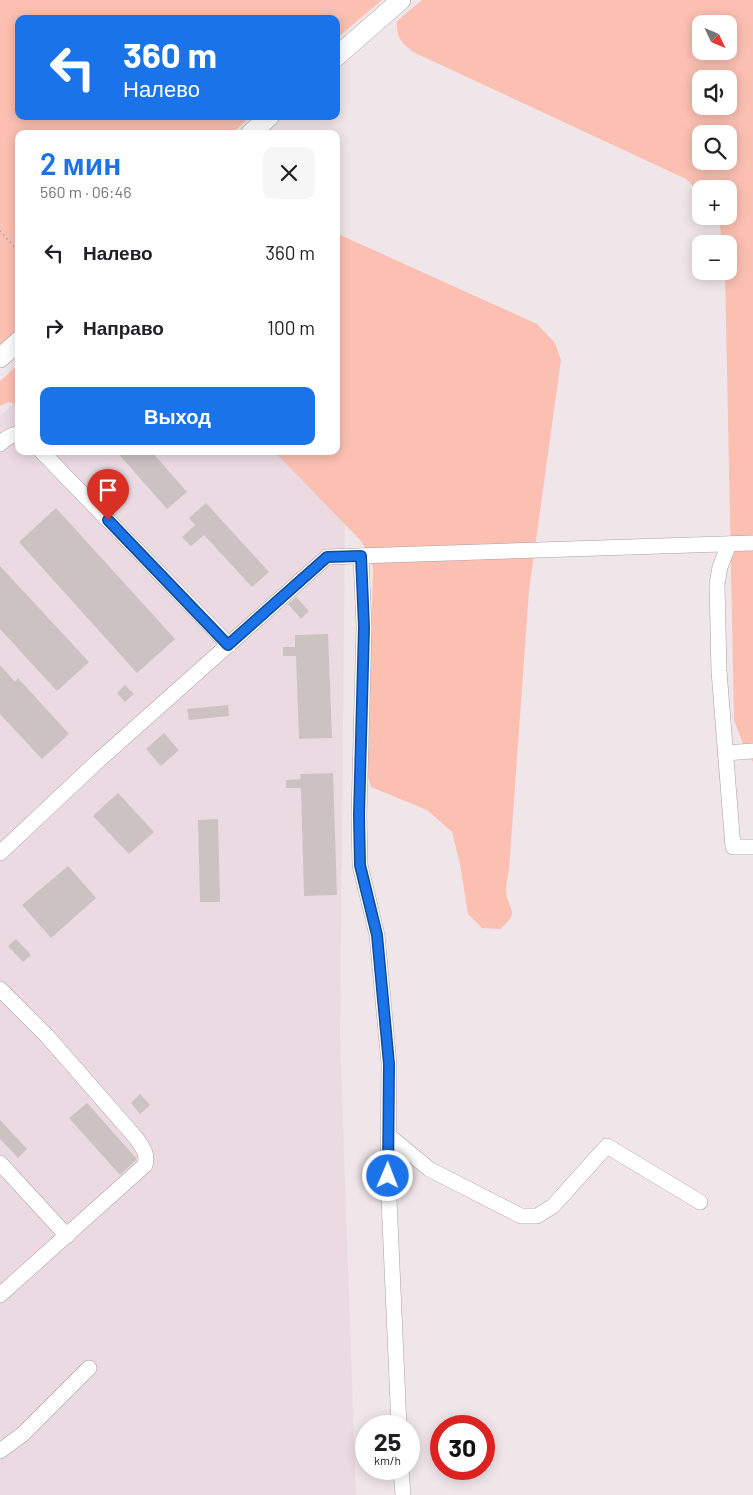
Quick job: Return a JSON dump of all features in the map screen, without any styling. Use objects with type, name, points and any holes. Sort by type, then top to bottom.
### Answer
[{"type":"main road","points":[[340,53],[401,0]]},
{"type":"main road","points":[[254,130],[266,120]]},
{"type":"main road","points":[[0,358],[15,345]]},
{"type":"street","points":[[0,444],[6,438],[15,434]]},
{"type":"street","points":[[45,455],[228,645]]},
{"type":"street","points":[[0,853],[106,754],[327,557],[753,542]]},
{"type":"street","points":[[729,544],[716,584],[719,672],[725,753],[733,847],[753,847]]},
{"type":"street","points":[[361,556],[364,627],[359,815],[360,865],[377,935],[389,1064],[388,1176],[399,1415]]},
{"type":"street","points":[[725,753],[753,752]]},
{"type":"street","points":[[0,989],[47,1036],[118,1117],[137,1139],[147,1158],[145,1165],[0,1296]]},
{"type":"street","points":[[388,1135],[429,1169],[521,1216],[537,1216],[553,1206],[607,1146],[700,1202]]},
{"type":"street","points":[[0,1163],[67,1236]]},
{"type":"street","points":[[0,1451],[23,1434],[89,1368]]},
{"type":"street","points":[[402,1480],[403,1495]]},
{"type":"path","points":[[0,231],[15,248]]},
{"type":"shaded area","points":[[0,0],[382,0],[340,36],[340,15],[15,15],[15,120],[247,120],[235,130],[15,130],[15,333],[0,346]]},
{"type":"shaded area","points":[[422,0],[753,0],[753,762],[746,752],[734,720],[725,280],[737,280],[737,235],[721,235],[720,225],[737,225],[737,180],[692,180],[692,185],[686,179],[413,52],[400,39],[397,32],[397,21]]},
{"type":"shaded area","points":[[340,235],[537,324],[555,343],[561,360],[529,591],[509,870],[506,888],[512,914],[507,923],[500,929],[482,928],[468,914],[460,864],[452,832],[427,810],[371,787],[367,774],[367,757],[373,570],[371,558],[361,541],[278,455],[340,455]]},
{"type":"shaded area","points":[[15,368],[15,404],[9,402],[0,406],[0,381]]},
{"type":"shaded area","points":[[15,403],[15,455],[288,455],[345,524],[340,1037],[356,1495],[0,1495],[0,416]]},
{"type":"building","points":[[120,455],[155,455],[187,492],[167,509]]},
{"type":"building","points":[[206,503],[269,572],[252,587],[204,535],[191,546],[182,537],[195,525],[189,518]]},
{"type":"building","points":[[56,508],[175,639],[137,673],[19,542]]},
{"type":"building","points":[[0,566],[89,662],[57,691],[0,629]]},
{"type":"building","points":[[296,597],[309,611],[301,619],[288,604]]},
{"type":"building","points":[[328,634],[332,738],[299,739],[296,656],[283,656],[283,647],[295,647],[295,635]]},
{"type":"building","points":[[0,665],[15,682],[18,678],[69,734],[42,759],[0,714]]},
{"type":"building","points":[[125,685],[134,694],[125,702],[117,693]]},
{"type":"building","points":[[228,705],[229,716],[189,720],[187,709]]},
{"type":"building","points":[[164,733],[179,750],[161,766],[146,749]]},
{"type":"building","points":[[333,773],[337,895],[304,896],[301,788],[286,788],[286,780],[301,779],[300,774]]},
{"type":"building","points":[[118,793],[154,832],[129,854],[93,816]]},
{"type":"building","points":[[218,819],[220,902],[200,902],[198,820]]},
{"type":"building","points":[[68,866],[96,898],[51,938],[22,905]]},
{"type":"building","points":[[16,939],[31,955],[23,962],[8,946]]},
{"type":"building","points":[[140,1094],[150,1105],[140,1114],[131,1103]]},
{"type":"building","points":[[87,1103],[136,1158],[120,1175],[69,1118]]},
{"type":"building","points":[[0,1120],[27,1149],[18,1158],[0,1139]]},
{"type":"route","points":[[108,520],[228,645],[327,557],[361,556],[364,627],[359,815],[360,865],[377,935],[389,1064],[388,1176]]}]
